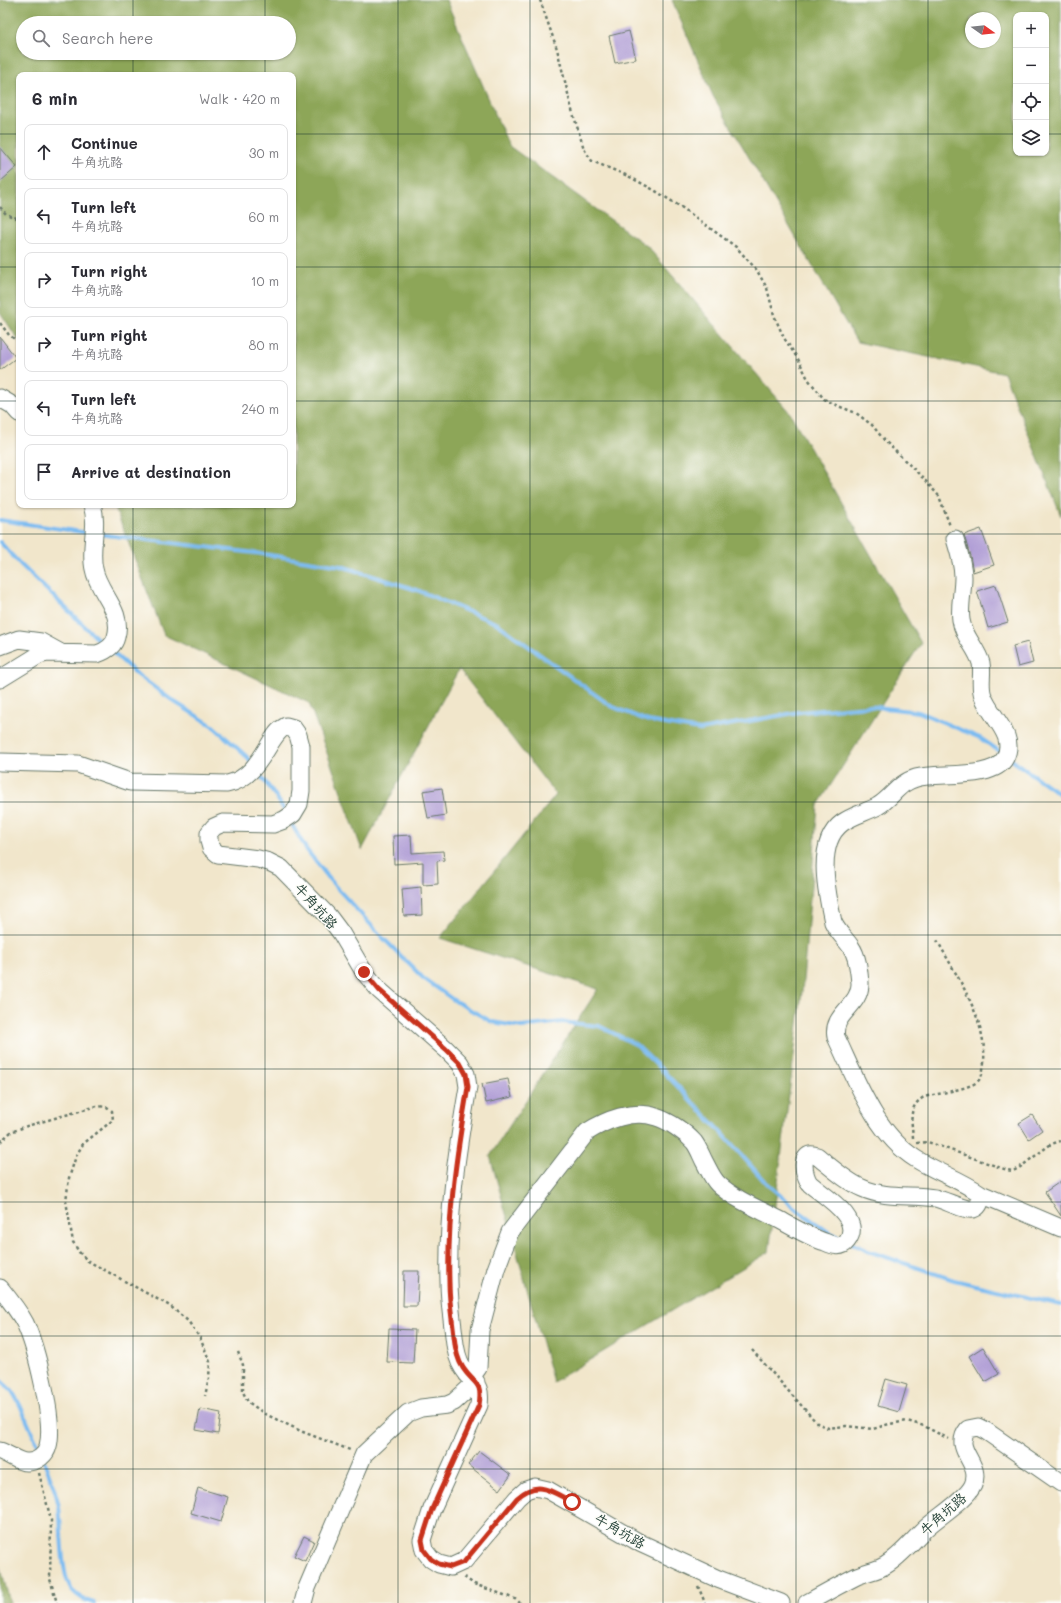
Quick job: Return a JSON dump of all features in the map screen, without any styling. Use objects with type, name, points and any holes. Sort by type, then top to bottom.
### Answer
[{"type":"street","points":[[0,398],[12,405],[16,410]]},
{"type":"street","points":[[0,679],[39,655],[97,654],[105,652],[112,645],[118,630],[118,621],[94,569],[95,513],[93,508]]},
{"type":"street","points":[[955,539],[962,560],[962,628],[977,653],[981,663],[981,686],[983,698],[1006,734],[1008,749],[1004,760],[987,771],[917,778],[906,782],[878,806],[844,822],[834,829],[829,839],[826,853],[825,871],[833,922],[854,953],[860,982],[858,993],[839,1018],[834,1030],[867,1102],[880,1122],[894,1139],[917,1159],[960,1181],[981,1194],[1061,1228]]},
{"type":"street","points":[[0,646],[19,639],[41,642],[61,654]]},
{"type":"street","name":"牛角坑路","points":[[0,762],[78,764],[130,782],[227,784],[237,782],[247,775],[258,762],[279,729],[286,726],[293,728],[298,735],[301,746],[301,791],[299,804],[293,814],[284,820],[273,824],[223,823],[214,827],[209,833],[211,848],[218,854],[258,859],[269,862],[281,868],[329,917],[341,933],[364,972],[379,990],[446,1049],[460,1063],[466,1074],[468,1087],[454,1178],[449,1282],[455,1347],[458,1359],[479,1387],[480,1395],[479,1405],[432,1509],[422,1540],[424,1550],[431,1559],[439,1564],[451,1567],[464,1562],[517,1498],[526,1490],[535,1487],[548,1490],[572,1502],[640,1543],[718,1579],[781,1603]]},
{"type":"street","points":[[303,1603],[307,1588],[364,1454],[408,1413],[421,1408],[447,1405],[454,1402],[472,1378],[478,1368],[479,1335],[482,1319],[496,1269],[510,1232],[587,1132],[600,1124],[616,1118],[645,1115],[657,1117],[686,1134],[695,1143],[717,1184],[752,1205],[819,1240],[834,1246],[845,1244],[850,1235],[851,1228],[846,1216],[805,1179],[803,1172],[804,1163],[809,1155],[817,1156],[842,1176],[862,1188],[876,1193],[894,1196],[936,1198],[972,1210],[977,1207],[981,1201],[981,1194]]},
{"type":"street","points":[[0,1288],[17,1310],[34,1347],[43,1382],[48,1420],[48,1447],[42,1456],[36,1461],[20,1461],[0,1451]]},
{"type":"street","points":[[962,1445],[964,1434],[968,1429],[978,1427],[1061,1483]]},
{"type":"street","name":"牛角坑路","points":[[807,1603],[856,1577],[886,1565],[927,1527],[968,1493],[974,1484],[975,1474],[971,1461],[962,1445]]},
{"type":"path","points":[[540,0],[558,49],[572,110],[584,149],[592,161],[628,176],[654,190],[681,207],[736,247],[756,269],[767,288],[774,315],[784,338],[808,379],[824,398],[838,406],[856,413],[872,425],[885,441],[922,477],[939,496],[955,539]]},
{"type":"path","points":[[0,207],[6,214],[16,217]]},
{"type":"path","points":[[0,323],[9,335],[16,340]]},
{"type":"path","points":[[937,940],[980,1023],[984,1056],[983,1071],[981,1078],[971,1085],[924,1097],[914,1104],[912,1115],[914,1146],[917,1143],[928,1142],[1013,1171],[1052,1144],[1061,1141]]},
{"type":"path","points":[[0,1142],[11,1132],[26,1126],[97,1106],[107,1106],[112,1111],[112,1120],[83,1144],[76,1156],[66,1201],[73,1242],[79,1252],[88,1261],[170,1306],[188,1321],[200,1338],[210,1362],[209,1378],[205,1396]]},
{"type":"path","points":[[752,1350],[817,1423],[828,1428],[846,1426],[873,1429],[889,1424],[907,1421],[924,1426],[962,1445]]},
{"type":"path","points":[[238,1352],[243,1365],[243,1392],[248,1402],[265,1414],[303,1432],[343,1448],[364,1454]]},
{"type":"path","points":[[36,1461],[51,1520],[50,1579],[57,1603]]},
{"type":"path","points":[[451,1567],[474,1584],[515,1599],[520,1603]]},
{"type":"green space","points":[[0,0],[446,0],[509,146],[647,246],[790,413],[921,643],[818,805],[802,992],[769,1252],[553,1382],[490,1156],[598,989],[440,938],[556,795],[459,669],[362,850],[309,703],[164,635],[115,508],[296,508],[296,72],[16,72],[16,336],[0,312]]},
{"type":"green space","points":[[672,0],[1061,0],[1061,516],[1004,373],[857,342],[713,96]]},
{"type":"green space","points":[[0,1564],[10,1603],[0,1603]]},
{"type":"building","points":[[629,31],[636,59],[615,63],[609,36]]},
{"type":"building","points":[[0,147],[16,166],[16,168],[0,182]]},
{"type":"building","points":[[0,337],[16,358],[0,370]]},
{"type":"building","points":[[981,529],[994,565],[973,572],[964,535]]},
{"type":"building","points":[[996,585],[1008,622],[988,628],[977,591]]},
{"type":"building","points":[[1028,642],[1033,663],[1018,667],[1013,646]]},
{"type":"building","points":[[442,788],[446,815],[428,818],[423,791]]},
{"type":"building","points":[[411,835],[412,853],[443,851],[444,860],[437,861],[438,884],[423,885],[423,862],[394,864],[393,836]]},
{"type":"building","points":[[421,887],[422,915],[404,916],[402,889]]},
{"type":"building","points":[[508,1079],[512,1097],[486,1103],[482,1084]]},
{"type":"building","points":[[1032,1115],[1042,1130],[1029,1139],[1019,1123]]},
{"type":"building","points":[[1061,1181],[1061,1216],[1045,1192]]},
{"type":"building","points":[[404,1271],[419,1271],[417,1306],[403,1306]]},
{"type":"building","points":[[389,1329],[415,1330],[413,1363],[387,1362]]},
{"type":"building","points":[[983,1347],[999,1374],[985,1382],[969,1356]]},
{"type":"building","points":[[886,1379],[907,1385],[899,1412],[878,1406]]},
{"type":"building","points":[[200,1409],[221,1413],[218,1434],[196,1430]]},
{"type":"building","points":[[479,1451],[511,1475],[500,1490],[468,1465]]},
{"type":"building","points":[[198,1488],[228,1497],[221,1522],[191,1513]]},
{"type":"building","points":[[304,1536],[314,1541],[305,1561],[294,1556]]},
{"type":"waterway","points":[[0,520],[89,533]]},
{"type":"waterway","points":[[98,534],[263,554],[341,566],[417,590],[498,624],[611,706],[648,721],[700,730],[799,712],[868,706],[919,712],[980,738],[1002,753]]},
{"type":"waterway","points":[[0,542],[20,564],[104,645]]},
{"type":"waterway","points":[[111,651],[139,676],[173,701],[213,726],[246,756],[252,764]]},
{"type":"waterway","points":[[1009,758],[1061,795]]},
{"type":"waterway","points":[[257,771],[286,813]]},
{"type":"waterway","points":[[290,821],[306,849],[335,886],[383,938],[423,978],[455,1001],[492,1022],[522,1027],[562,1022],[599,1026],[635,1044],[723,1134],[766,1183],[797,1210],[827,1231],[843,1239]]},
{"type":"waterway","points":[[851,1243],[868,1251],[954,1280],[1061,1305]]},
{"type":"waterway","points":[[0,1380],[12,1391],[20,1405],[40,1451]]},
{"type":"waterway","points":[[44,1461],[55,1489],[59,1507],[62,1552],[69,1584],[77,1595],[94,1603]]},
{"type":"route","points":[[364,972],[379,990],[460,1063],[466,1074],[468,1087],[454,1178],[450,1231],[449,1282],[455,1347],[458,1359],[467,1374],[476,1382],[479,1387],[480,1395],[479,1405],[432,1509],[422,1540],[424,1550],[431,1559],[439,1564],[451,1567],[464,1562],[517,1498],[526,1490],[535,1487],[548,1490],[572,1502]]}]
